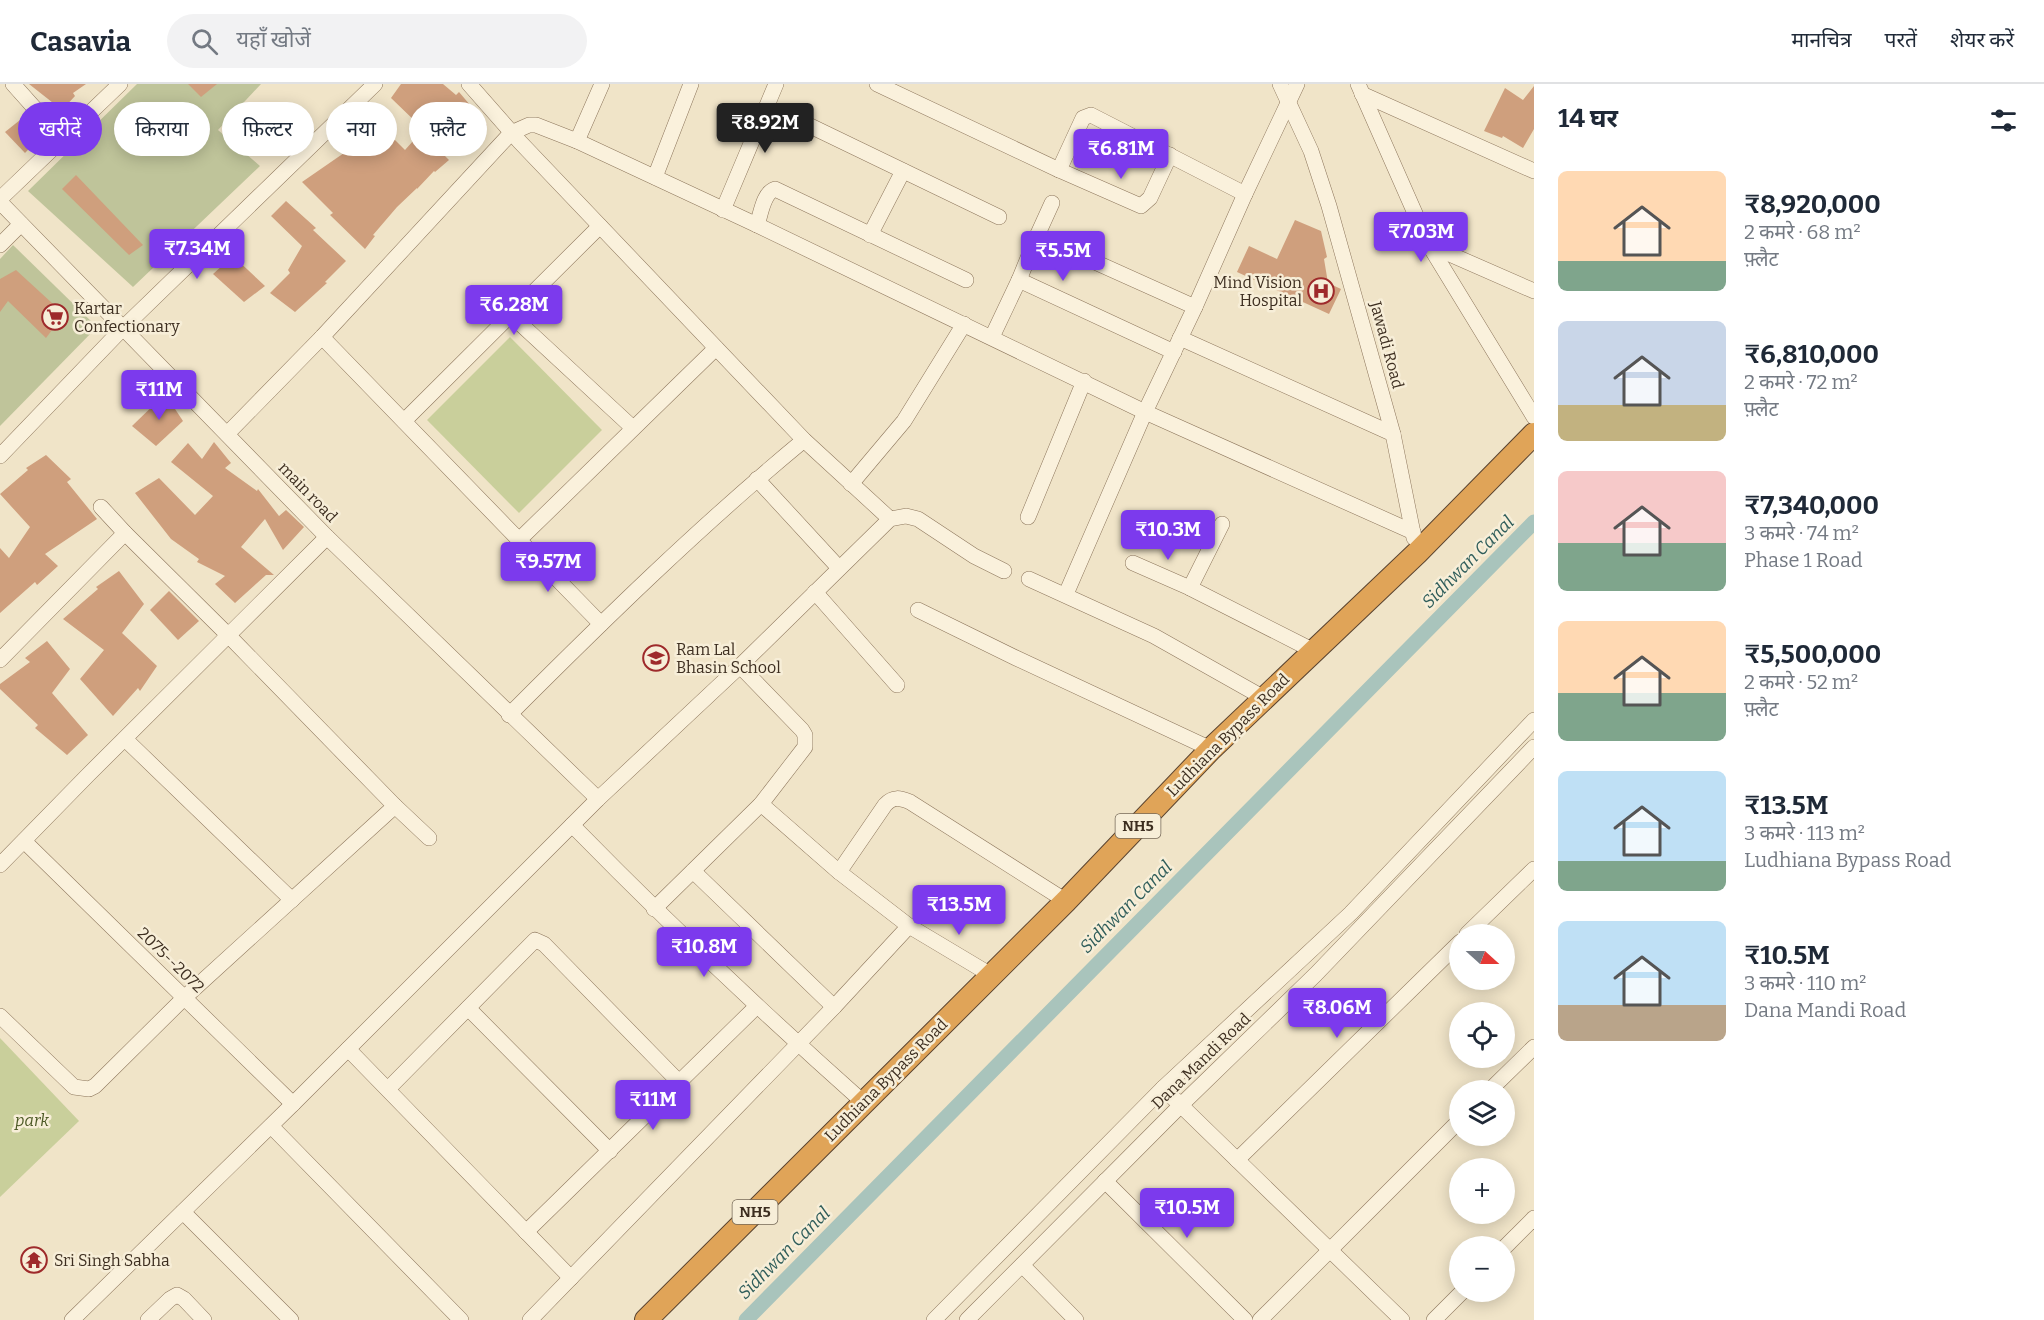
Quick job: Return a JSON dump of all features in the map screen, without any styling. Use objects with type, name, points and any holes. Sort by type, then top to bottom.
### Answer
[{"type":"highway","name":"Ludhiana Bypass Road","points":[[646,1320],[1066,901],[1211,749],[1314,651],[1415,542],[1534,434]]},
{"type":"highway","name":"Ludhiana Bypass Road","points":[[668,1320],[1079,909],[1222,760],[1407,582],[1534,455]]},
{"type":"street","points":[[13,84],[29,102]]},
{"type":"street","points":[[102,102],[120,84]]},
{"type":"street","points":[[0,456],[123,328],[375,84]]},
{"type":"street","points":[[469,84],[512,133],[804,440],[890,519]]},
{"type":"street","points":[[577,141],[602,84]]},
{"type":"street","points":[[655,177],[691,84]]},
{"type":"street","points":[[723,210],[776,84]]},
{"type":"street","points":[[877,84],[1141,206],[1150,198],[1170,155]]},
{"type":"street","name":"Jawadi Road","points":[[1280,84],[1311,151],[1329,206],[1393,434],[1415,542]]},
{"type":"street","points":[[1066,594],[1145,412],[1297,84]]},
{"type":"street","points":[[1360,89],[1534,171]]},
{"type":"street","points":[[1360,89],[1430,245],[1534,417]]},
{"type":"street","points":[[1059,170],[1083,118],[1091,115],[1245,194]]},
{"type":"street","points":[[800,121],[999,217]]},
{"type":"street","points":[[227,434],[322,338],[512,133],[529,125],[536,125],[577,141],[757,225],[1415,542]]},
{"type":"street","points":[[0,201],[46,156]]},
{"type":"street","points":[[870,235],[903,171]]},
{"type":"street","points":[[757,225],[766,196],[775,189],[966,280]]},
{"type":"street","name":"main road","points":[[0,201],[327,537],[598,799]]},
{"type":"street","points":[[992,337],[1052,203]]},
{"type":"street","points":[[0,245],[21,224]]},
{"type":"street","points":[[404,421],[600,226]]},
{"type":"street","points":[[1037,236],[1195,308]]},
{"type":"street","points":[[1430,245],[1534,291]]},
{"type":"street","points":[[1019,280],[1393,434]]},
{"type":"street","points":[[511,315],[633,428]]},
{"type":"street","points":[[851,484],[904,421],[964,324]]},
{"type":"street","points":[[322,338],[600,624]]},
{"type":"street","points":[[519,540],[716,348]]},
{"type":"street","points":[[1028,517],[1084,381]]},
{"type":"street","points":[[509,715],[600,624],[757,479],[804,440]]},
{"type":"street","points":[[757,479],[839,568]]},
{"type":"street","points":[[101,507],[429,838]]},
{"type":"street","points":[[72,1320],[271,1126],[598,799],[740,666],[890,519],[906,516],[918,519],[957,546],[1004,571]]},
{"type":"street","points":[[1190,588],[1222,524]]},
{"type":"street","points":[[0,660],[125,533]]},
{"type":"street","points":[[0,866],[327,537]]},
{"type":"street","points":[[1133,563],[1190,588],[1314,651]]},
{"type":"street","points":[[1029,579],[1154,636],[1264,698]]},
{"type":"street","points":[[815,592],[897,685]]},
{"type":"street","points":[[918,610],[1211,749]]},
{"type":"street","points":[[654,909],[761,804],[803,752],[806,742],[802,730],[740,666]]},
{"type":"street","points":[[934,1320],[1163,1088],[1351,913],[1534,720]]},
{"type":"street","points":[[125,739],[292,900]]},
{"type":"street","name":"Dana Mandi Road","points":[[967,1320],[1180,1106],[1316,974],[1534,747]]},
{"type":"street","points":[[839,872],[885,805],[897,798],[910,802],[1066,901]]},
{"type":"street","points":[[761,804],[839,872],[909,926],[991,975]]},
{"type":"street","points":[[0,1016],[74,1088],[89,1089],[95,1086],[184,998],[395,806]]},
{"type":"street","points":[[572,825],[654,909],[863,1102]]},
{"type":"street","name":"2075--2072","points":[[24,842],[293,1104]]},
{"type":"street","points":[[1477,924],[1534,869]]},
{"type":"street","points":[[693,871],[834,1007]]},
{"type":"street","points":[[530,1320],[834,1007],[909,926]]},
{"type":"street","points":[[388,1089],[535,940],[539,941],[679,1082]]},
{"type":"street","points":[[1237,1160],[1449,953]]},
{"type":"street","points":[[526,1232],[757,1005]]},
{"type":"street","points":[[468,1008],[610,1151]]},
{"type":"street","points":[[1500,1080],[1534,1047]]},
{"type":"street","points":[[348,1049],[571,1278]]},
{"type":"street","points":[[1163,1088],[1402,1320]]},
{"type":"street","points":[[271,1126],[461,1320]]},
{"type":"street","points":[[1260,1320],[1449,1131]]},
{"type":"street","points":[[1105,1181],[1245,1320]]},
{"type":"street","points":[[183,1212],[291,1320]]},
{"type":"street","points":[[1515,1237],[1534,1218]]},
{"type":"street","points":[[1022,1265],[1076,1320]]},
{"type":"street","points":[[148,1320],[177,1295],[184,1299],[204,1320]]},
{"type":"street","points":[[1434,1320],[1452,1302]]},
{"type":"green space","points":[[137,84],[261,84],[244,102],[222,102],[222,126],[218,130],[222,133],[222,156],[248,156],[260,166],[133,287],[28,191],[64,156],[102,156],[102,118],[114,107],[114,156],[210,156],[210,102],[119,102]]},
{"type":"green space","points":[[13,245],[97,327],[0,426],[0,259]]},
{"type":"green space","points":[[510,337],[602,430],[519,513],[427,420]]},
{"type":"green space","name":"park","points":[[0,1038],[79,1121],[0,1197]]},
{"type":"building","points":[[29,84],[86,84],[73,93],[75,96],[69,102],[52,102]]},
{"type":"building","points":[[188,84],[217,84],[201,97]]},
{"type":"building","points":[[401,84],[443,84],[456,95],[459,92],[467,102],[409,102],[409,115],[391,98]]},
{"type":"building","points":[[1534,86],[1534,129],[1523,148],[1503,136],[1502,138],[1484,131],[1505,88],[1523,100]]},
{"type":"building","points":[[18,122],[18,146],[5,132]]},
{"type":"building","points":[[397,142],[405,150],[409,146],[409,156],[445,156],[449,160],[434,171],[397,207],[373,235],[375,236],[365,249],[330,215],[333,213],[302,182],[340,156],[397,156]]},
{"type":"building","points":[[76,175],[143,245],[129,255],[62,189]]},
{"type":"building","points":[[286,201],[316,228],[313,230],[346,261],[325,282],[327,283],[295,312],[270,293],[290,273],[288,270],[302,246],[271,216]]},
{"type":"building","points":[[1295,220],[1321,231],[1327,257],[1324,259],[1328,283],[1341,289],[1329,314],[1237,272],[1249,246],[1277,259]]},
{"type":"building","points":[[233,256],[265,286],[244,302],[213,274]]},
{"type":"building","points":[[16,270],[64,314],[46,338],[8,301],[0,312],[0,279]]},
{"type":"building","points":[[165,394],[183,421],[156,446],[132,426]]},
{"type":"building","points":[[214,442],[231,463],[225,468],[257,491],[258,489],[279,516],[286,510],[304,527],[283,550],[265,519],[241,547],[274,575],[266,575],[235,603],[215,584],[225,576],[197,562],[199,559],[171,539],[135,493],[159,478],[195,515],[213,496],[171,462],[188,443],[202,459]]},
{"type":"building","points":[[46,455],[71,479],[67,482],[97,519],[45,554],[58,566],[37,585],[35,582],[0,613],[0,548],[9,558],[30,527],[0,494],[28,470],[26,468]]},
{"type":"building","points":[[119,571],[144,604],[122,633],[157,666],[140,691],[138,688],[113,716],[80,679],[104,650],[63,619],[98,589],[96,587]]},
{"type":"building","points":[[169,591],[199,621],[178,640],[150,610]]},
{"type":"building","points":[[47,641],[70,669],[52,693],[88,735],[67,755],[35,728],[38,725],[0,689],[0,684],[30,662],[25,658]]},
{"type":"waterway","name":"Sidhwan Canal","points":[[746,1320],[1534,522]]},
{"type":"place","name":"Mind Vision Hospital","points":[[1321,291]]},
{"type":"place","name":"Kartar Confectionary","points":[[55,317]]},
{"type":"place","name":"Ram Lal Bhasin School","points":[[656,658]]},
{"type":"place","name":"Sri Singh Sabha","points":[[34,1260]]}]
